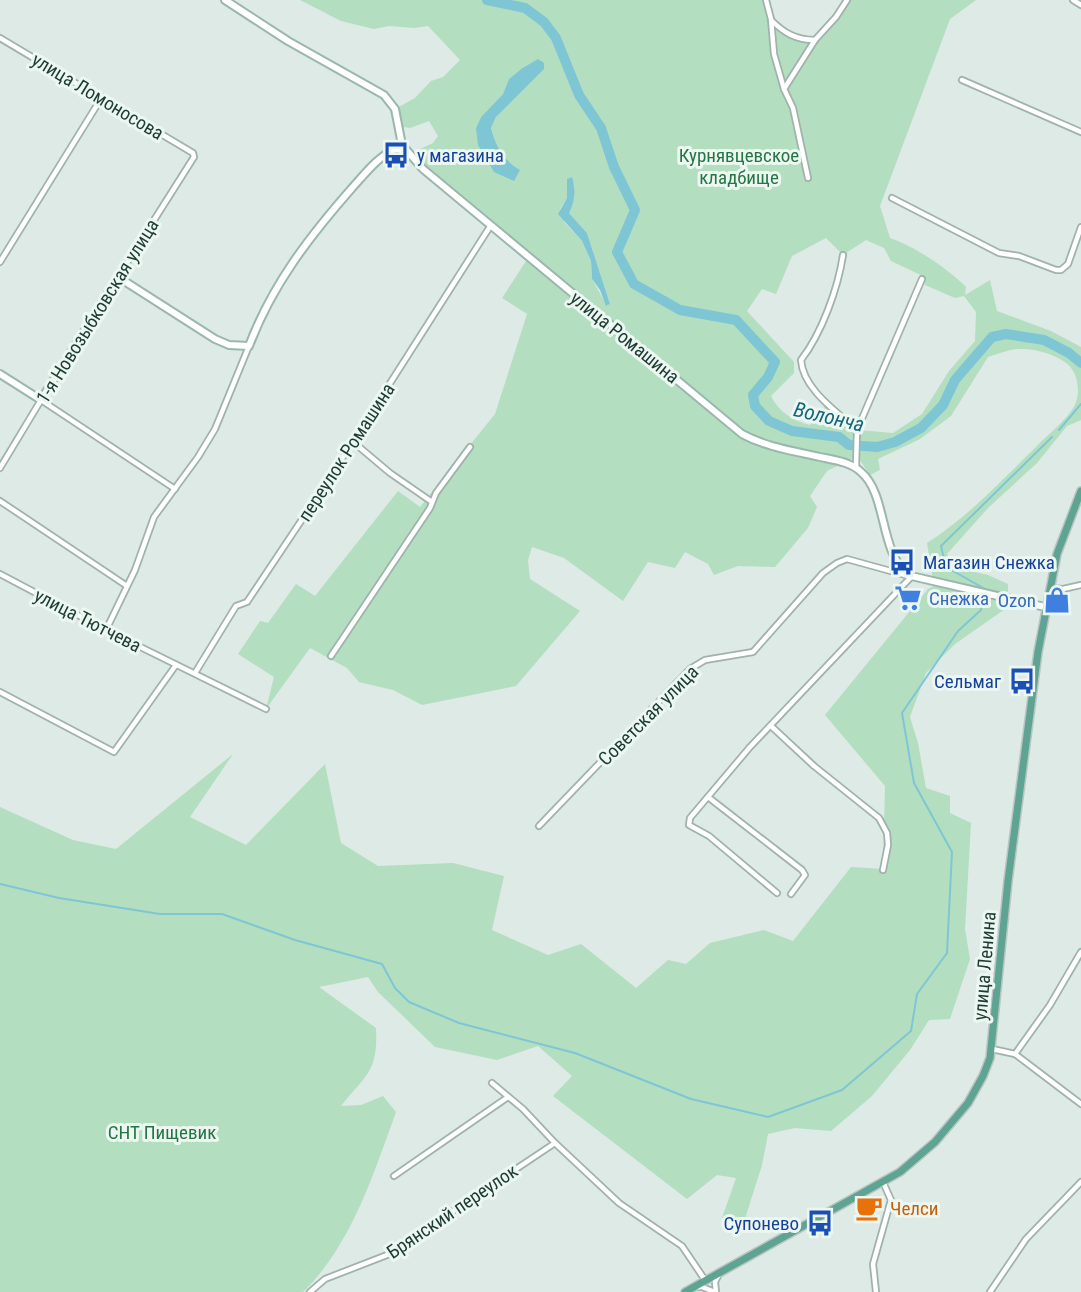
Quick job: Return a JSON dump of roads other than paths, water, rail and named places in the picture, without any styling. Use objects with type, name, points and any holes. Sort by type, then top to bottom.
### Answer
[{"type":"main road","name":"улица Ленина","points":[[689,1290],[883,1181],[917,1159],[954,1119],[978,1086],[987,1068],[992,1049],[1011,854],[1045,607],[1061,540],[1081,491]]},
{"type":"street","name":"улица Ромашина","points":[[225,0],[288,41],[377,89],[393,105],[402,145],[423,169],[742,434],[761,443],[856,467]]},
{"type":"street","points":[[766,0],[771,19],[774,54],[784,89],[793,108],[808,178]]},
{"type":"street","points":[[784,89],[815,40],[847,0]]},
{"type":"street","points":[[1073,0],[1081,5]]},
{"type":"street","points":[[771,19],[782,30],[802,40],[815,40]]},
{"type":"street","name":"улица Ломоносова","points":[[0,38],[102,97],[194,155]]},
{"type":"street","points":[[961,80],[1081,132]]},
{"type":"street","points":[[0,262],[102,97]]},
{"type":"street","points":[[385,155],[395,143],[398,126]]},
{"type":"street","points":[[106,630],[127,586],[154,517],[215,429],[264,310],[300,250],[385,155],[393,149],[407,151]]},
{"type":"street","name":"1-я Новозыбковская улица","points":[[0,468],[194,155]]},
{"type":"street","points":[[892,198],[999,253],[1019,256],[1056,270],[1061,270],[1068,264],[1081,227]]},
{"type":"street","name":"переулок Ромашина","points":[[195,673],[236,606],[247,602],[491,225]]},
{"type":"street","points":[[843,255],[824,318],[811,347],[801,360],[802,371],[810,385],[857,430]]},
{"type":"street","points":[[118,278],[215,339],[229,345],[249,346]]},
{"type":"street","points":[[922,279],[857,430],[856,467],[869,481],[889,547],[898,567],[910,576],[1045,607]]},
{"type":"street","points":[[0,374],[175,489]]},
{"type":"street","points":[[352,441],[390,473],[432,502]]},
{"type":"street","points":[[331,656],[436,493],[470,447]]},
{"type":"street","points":[[0,501],[127,586]]},
{"type":"street","name":"Советская улица","points":[[539,826],[690,669],[705,660],[753,652],[823,573],[837,563],[847,559],[910,576]]},
{"type":"street","name":"улица Тютчева","points":[[0,574],[266,709]]},
{"type":"street","points":[[777,892],[709,835],[689,825],[688,821],[771,726],[910,576]]},
{"type":"street","points":[[1049,588],[1063,589],[1081,585]]},
{"type":"street","points":[[0,692],[114,751],[176,664]]},
{"type":"street","points":[[771,726],[814,766],[879,818],[887,833],[888,845],[883,870]]},
{"type":"street","points":[[708,797],[802,870],[805,875],[791,894]]},
{"type":"street","points":[[1015,1054],[1050,1005],[1081,952]]},
{"type":"street","points":[[992,1049],[1015,1054],[1081,1104]]},
{"type":"street","points":[[492,1083],[620,1203],[682,1246],[705,1280]]},
{"type":"street","points":[[394,1176],[509,1097]]},
{"type":"street","name":"Брянский переулок","points":[[310,1292],[325,1279],[387,1255],[555,1143]]},
{"type":"street","points":[[876,1292],[873,1264],[891,1200],[883,1181]]},
{"type":"street","points":[[990,1292],[1026,1239],[1081,1182]]},
{"type":"street","points":[[689,1290],[702,1287],[716,1292],[717,1278],[725,1269]]},
{"type":"water","points":[[538,59],[544,63],[544,69],[496,117],[491,128],[501,152],[520,170],[514,181],[494,172],[478,145],[476,128],[481,117],[503,94],[509,79]]},
{"type":"water","points":[[572,177],[574,196],[569,213],[587,233],[610,304],[606,306],[592,279],[591,261],[582,241],[558,214],[567,198],[567,179]]},
{"type":"waterway","name":"Волонча","points":[[487,0],[525,8],[544,22],[556,38],[579,95],[601,128],[614,167],[635,210],[617,252],[634,284],[680,310],[736,320],[775,362],[768,377],[753,395],[755,406],[769,421],[792,431],[839,437],[849,445],[877,447],[895,442],[921,428],[943,405],[955,380],[992,337],[1006,334],[1044,340],[1069,353],[1081,363]]},
{"type":"waterway","points":[[1059,430],[1081,404]]},
{"type":"waterway","points":[[985,589],[946,567],[941,546],[1052,437]]},
{"type":"waterway","points":[[0,884],[59,898],[160,914],[222,914],[295,940],[382,964],[395,988],[409,1002],[459,1023],[575,1053],[691,1099],[768,1117],[842,1090],[911,1031],[917,994],[947,953],[952,852],[914,783],[902,713],[958,631],[981,610],[983,597]]},
{"type":"place","name":"у магазина","points":[[396,155]]},
{"type":"place","name":"Магазин Снежка","points":[[902,562]]},
{"type":"place","name":"Снежка","points":[[908,598]]},
{"type":"place","name":"Ozon","points":[[1057,600]]},
{"type":"place","name":"Сельмаг","points":[[1022,681]]},
{"type":"place","name":"Челси","points":[[869,1208]]},
{"type":"place","name":"Супонево","points":[[820,1223]]},
{"type":"park label","name":"Курнявцевское кладбище","points":[[739,166]]},
{"type":"park label","name":"СНТ Пищевик","points":[[162,1132]]}]
